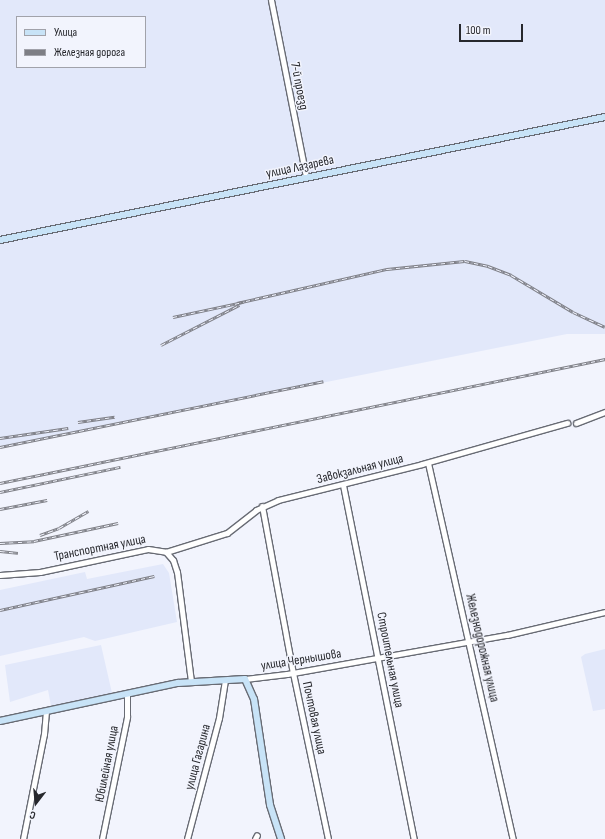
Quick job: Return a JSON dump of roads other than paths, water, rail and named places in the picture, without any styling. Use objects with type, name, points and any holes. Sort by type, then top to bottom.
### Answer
[{"type":"main road","name":"улица Лазарева","points":[[0,240],[605,117]]},
{"type":"main road","name":"улица Чернышова","points":[[0,721],[127,693],[191,681],[245,679]]},
{"type":"main road","points":[[245,679],[254,699],[270,805],[281,839]]},
{"type":"street","name":"7-й проезд","points":[[271,0],[306,177]]},
{"type":"street","points":[[576,423],[605,412]]},
{"type":"street","name":"Завокзальная улица","points":[[166,552],[227,533],[262,506],[278,500],[428,463],[567,424]]},
{"type":"street","name":"Железнодорожная улица","points":[[428,463],[513,839]]},
{"type":"street","name":"Строительная улица","points":[[343,485],[414,839]]},
{"type":"street","name":"Почтовая улица","points":[[262,506],[293,673],[328,839]]},
{"type":"street","name":"Транспортная улица","points":[[0,575],[40,572],[148,549],[166,552]]},
{"type":"street","points":[[166,552],[173,560],[177,572],[191,681]]},
{"type":"street","name":"улица Чернышова","points":[[245,679],[293,673],[469,640],[517,633],[605,612]]},
{"type":"street","name":"улица Гагарина","points":[[187,839],[219,718],[225,680]]},
{"type":"street","name":"Юбилейная улица","points":[[102,839],[127,717],[127,693]]},
{"type":"street","points":[[23,839],[44,734],[46,711]]},
{"type":"railway","points":[[237,303],[387,269],[465,261],[488,266],[511,275],[573,312],[605,327]]},
{"type":"railway","points":[[173,317],[243,302]]},
{"type":"railway","points":[[161,345],[239,305]]},
{"type":"railway","points":[[0,483],[605,359]]},
{"type":"railway","points":[[0,447],[323,381]]},
{"type":"railway","points":[[78,422],[115,417]]},
{"type":"railway","points":[[0,438],[68,428]]},
{"type":"railway","points":[[0,492],[120,467]]},
{"type":"railway","points":[[0,509],[47,500]]},
{"type":"railway","points":[[40,535],[59,528],[89,511]]},
{"type":"railway","points":[[0,543],[34,541],[118,523]]},
{"type":"railway","points":[[0,551],[18,553]]},
{"type":"railway","points":[[0,610],[154,576]]}]
